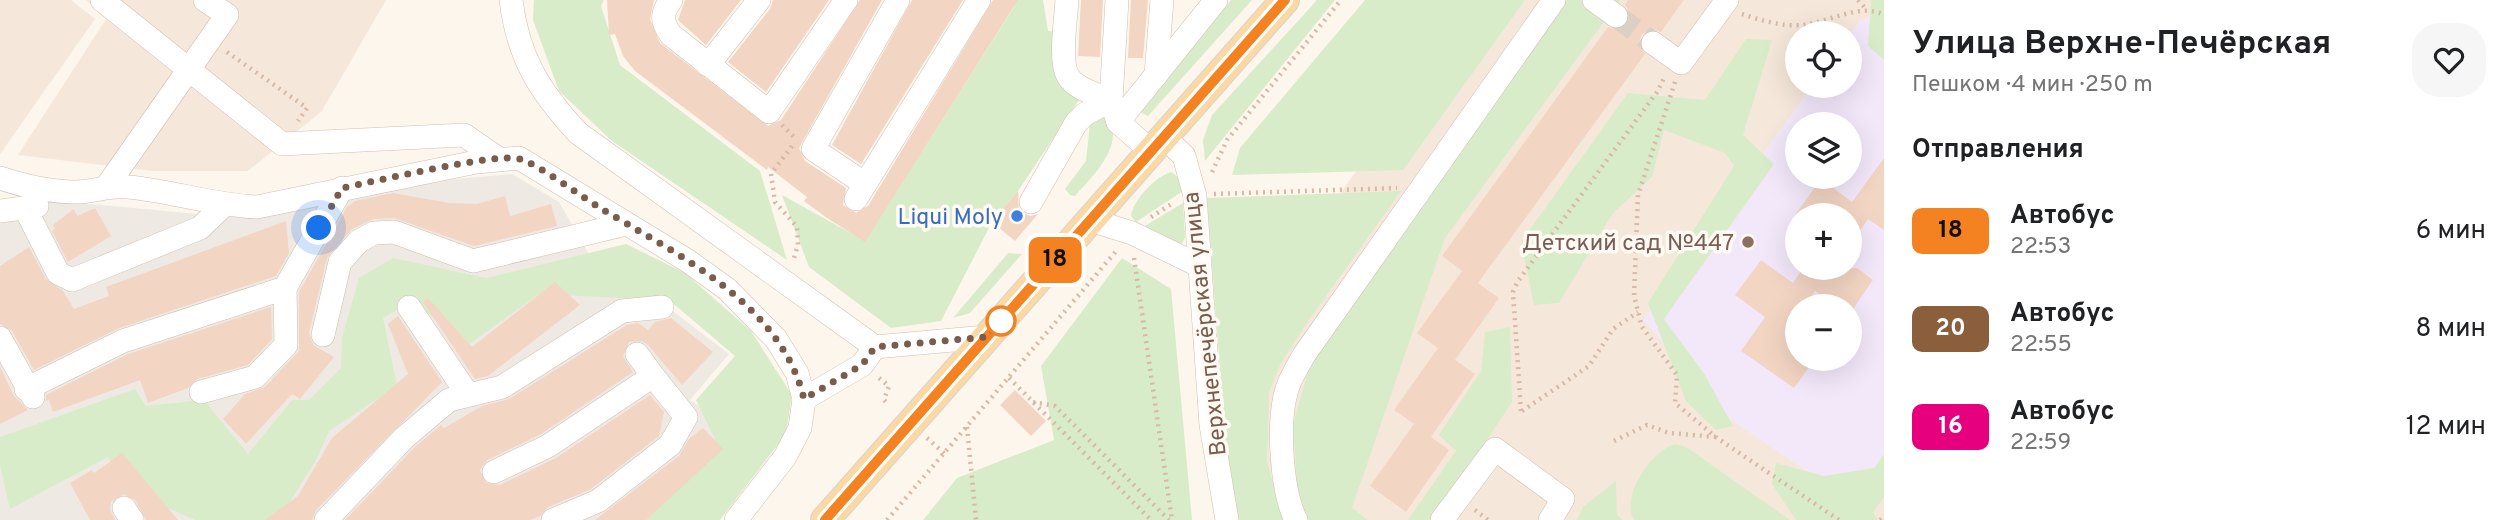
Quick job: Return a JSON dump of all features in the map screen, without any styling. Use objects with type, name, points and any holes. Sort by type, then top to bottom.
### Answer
[{"type":"main road","points":[[825,520],[1285,0]]},
{"type":"street","points":[[102,0],[282,144],[464,135],[499,159]]},
{"type":"street","points":[[107,187],[232,7],[205,0]]},
{"type":"street","points":[[511,0],[526,62],[547,99],[578,133],[875,347],[986,337]]},
{"type":"street","points":[[671,0],[663,11],[663,24],[671,35],[769,112],[846,0]]},
{"type":"street","points":[[708,65],[759,0]]},
{"type":"street","points":[[898,0],[813,149],[860,192],[979,0]]},
{"type":"street","points":[[1067,0],[1064,59],[1068,77],[1081,87],[1111,100]]},
{"type":"street","points":[[1117,0],[1111,100],[1118,122]]},
{"type":"street","points":[[1156,75],[1162,0]]},
{"type":"street","points":[[1118,122],[1216,0]]},
{"type":"street","points":[[1296,520],[1285,470],[1281,431],[1287,390],[1304,355],[1419,187],[1554,0]]},
{"type":"street","points":[[1594,0],[1616,16]]},
{"type":"street","points":[[1653,43],[1677,61],[1724,4]]},
{"type":"street","points":[[1031,202],[1076,123],[1085,114],[1111,100]]},
{"type":"street","name":"Верхнепечёрская улица","points":[[1118,122],[1184,156],[1195,196],[1211,425],[1227,520]]},
{"type":"street","points":[[0,178],[24,186],[54,190],[76,192],[107,187],[130,187],[223,206],[257,207],[342,188],[499,159],[519,158],[727,289],[776,339],[797,373],[804,399],[800,428],[785,457],[736,520]]},
{"type":"street","points":[[201,392],[256,377],[286,345],[285,288],[342,188]]},
{"type":"street","points":[[0,211],[41,205],[54,190]]},
{"type":"street","points":[[24,208],[58,273],[72,280],[200,228],[223,206]]},
{"type":"street","points":[[1090,220],[1132,233],[1198,265]]},
{"type":"street","points":[[323,335],[340,262],[359,241],[374,233],[394,232],[473,261],[626,224]]},
{"type":"street","points":[[0,338],[29,393],[123,341],[285,288]]},
{"type":"street","points":[[409,307],[468,395]]},
{"type":"street","points":[[326,520],[404,438],[449,400],[502,387],[622,311],[662,307]]},
{"type":"street","points":[[804,399],[862,365],[875,347]]},
{"type":"street","points":[[553,520],[598,501],[670,445],[686,417],[637,354]]},
{"type":"street","points":[[494,472],[548,446],[653,376]]},
{"type":"street","points":[[1442,520],[1495,449],[1563,499],[1550,520]]},
{"type":"path","points":[[1341,0],[1227,140],[1212,171],[1210,194],[1419,187]]},
{"type":"path","points":[[1858,0],[1867,10]]},
{"type":"path","points":[[1724,4],[1763,21],[1801,25],[1867,10],[1884,15]]},
{"type":"path","points":[[209,40],[307,108],[282,144]]},
{"type":"path","points":[[1638,312],[1614,329],[1588,366],[1521,411],[1513,292],[1518,281],[1677,61]]},
{"type":"path","points":[[1677,61],[1638,195],[1634,296],[1642,327],[1677,375],[1675,403],[1717,438],[1839,520]]},
{"type":"path","points":[[769,112],[797,140],[771,174],[775,202],[797,227],[797,245],[783,281]]},
{"type":"path","points":[[1139,225],[1183,197]]},
{"type":"path","points":[[887,520],[1122,244]]},
{"type":"path","points":[[1133,251],[1170,520]]},
{"type":"path","points":[[1009,378],[1151,520]]},
{"type":"path","points":[[884,400],[889,405]]},
{"type":"path","points":[[1032,401],[1055,405],[1170,520]]},
{"type":"path","points":[[1614,440],[1647,425],[1669,433],[1717,438]]},
{"type":"path","points":[[967,428],[976,520]]},
{"type":"path","points":[[926,437],[945,454]]},
{"type":"shaded area","points":[[0,0],[71,0],[95,19],[0,154]]},
{"type":"shaded area","points":[[86,0],[386,0],[322,111],[248,171],[152,171],[18,155],[106,19]]},
{"type":"shaded area","points":[[1483,0],[1884,0],[1884,520],[1237,520],[1218,358]]},
{"type":"shaded area","name":"Детский сад №447","points":[[1870,16],[1884,23],[1884,470],[1858,506],[1731,420],[1643,320],[1785,123],[1785,189],[1862,189],[1862,112],[1793,112],[1803,98],[1862,98],[1862,21],[1859,21]]},
{"type":"shaded area","points":[[512,174],[559,202],[602,277],[627,276],[729,354],[690,400],[735,430],[651,520],[0,520],[0,199],[27,198],[229,217],[290,208],[394,184]]},
{"type":"green space","points":[[534,0],[604,0],[601,6],[620,65],[760,171],[787,260],[612,141],[559,91],[533,20]]},
{"type":"green space","points":[[1014,0],[1043,0],[1048,31],[1057,32],[1081,97],[1018,191],[992,222],[941,321],[891,328],[809,267],[782,195],[865,241],[1014,7]]},
{"type":"green space","points":[[1231,0],[1252,0],[1148,116],[1140,112],[1142,107]]},
{"type":"green space","points":[[1317,0],[1335,0],[1205,161],[1203,140],[1212,115]]},
{"type":"green space","points":[[1365,0],[1525,0],[1403,170],[1232,175],[1240,148]]},
{"type":"green space","points":[[1546,0],[1620,0],[1445,238],[1352,508],[1368,520],[1304,520],[1299,509],[1293,425],[1312,357]]},
{"type":"green space","points":[[1871,0],[1884,0],[1884,60],[1868,46]]},
{"type":"green space","points":[[1746,39],[1772,40],[1743,135],[1774,164],[1664,319],[1705,375],[1733,426],[1716,430],[1686,401],[1648,303],[1734,166],[1725,153],[1664,130],[1652,177],[1613,213],[1559,303],[1534,305],[1521,242],[1628,93],[1705,100]]},
{"type":"green space","points":[[1096,116],[1107,117],[1112,127],[1110,149],[1098,170],[1075,196],[1070,195],[1065,189],[1086,161],[1090,123]]},
{"type":"green space","points":[[1171,172],[1179,178],[1183,191],[1136,222],[1131,216],[1136,203],[1159,178]]},
{"type":"green space","points":[[1401,191],[1307,323],[1281,363],[1269,392],[1267,461],[1283,520],[1237,520],[1224,424],[1207,198]]},
{"type":"green space","points":[[1183,203],[1185,238],[1182,243],[1174,244],[1143,227]]},
{"type":"green space","points":[[626,244],[685,273],[751,331],[792,395],[786,434],[720,520],[638,520],[715,439],[696,400],[735,356],[669,300],[539,294],[468,345],[413,301],[383,318],[397,386],[329,431],[316,460],[288,505],[269,520],[195,520],[128,490],[108,457],[10,509],[0,465],[0,437],[135,389],[146,406],[204,400],[248,454],[292,400],[309,400],[341,368],[342,338],[359,278],[393,258],[486,278]]},
{"type":"green space","points":[[1008,253],[1022,254],[970,313],[953,318]]},
{"type":"green space","points":[[1122,258],[1171,289],[1192,520],[923,520],[957,478],[1054,440],[1041,366]]},
{"type":"green space","points":[[1510,327],[1512,402],[1443,506],[1453,520],[1408,520],[1456,451],[1439,435],[1481,371],[1485,332]]},
{"type":"green space","points":[[1675,444],[1686,447],[1790,520],[1634,520],[1631,499],[1634,487],[1656,455]]},
{"type":"green space","points":[[1884,454],[1884,497],[1873,512],[1878,520],[1796,520],[1772,484],[1776,463],[1824,476],[1874,468]]},
{"type":"green space","points":[[1616,481],[1617,515],[1623,520],[1577,520],[1583,507]]},
{"type":"building","points":[[607,0],[654,0],[650,19],[660,43],[768,126],[781,120],[860,0],[882,0],[799,148],[805,161],[846,188],[843,205],[856,213],[868,206],[993,0],[1018,0],[865,242],[804,201],[807,197],[768,167],[767,170],[635,71],[623,56],[615,34],[609,35]]},
{"type":"building","points":[[685,0],[741,0],[706,45],[678,20]]},
{"type":"building","points":[[773,0],[829,0],[766,92],[728,62],[770,9]]},
{"type":"building","points":[[912,0],[963,0],[861,164],[832,145]]},
{"type":"building","points":[[1081,0],[1103,0],[1100,57],[1078,56]]},
{"type":"building","points":[[1131,0],[1148,0],[1143,58],[1128,58]]},
{"type":"building","points":[[1628,0],[1684,0],[1661,32],[1654,29],[1642,34],[1639,42],[1645,54],[1478,283],[1499,298],[1455,360],[1475,374],[1431,437],[1449,450],[1406,512],[1370,486],[1414,424],[1394,410],[1438,348],[1417,333],[1462,271],[1442,256],[1608,27],[1621,29],[1628,24],[1629,11],[1625,5]]},
{"type":"building","points":[[1884,158],[1884,230],[1868,219],[1862,228],[1862,203],[1804,203],[1814,189],[1834,189],[1852,202]]},
{"type":"building","name":"Liqui Moly","points":[[1018,191],[1019,210],[1030,216],[1038,214],[1015,241],[992,222]]},
{"type":"building","points":[[393,193],[449,203],[477,204],[505,196],[510,216],[551,204],[557,226],[474,246],[394,218],[373,219],[352,229],[327,258],[309,332],[313,345],[334,357],[300,399],[292,394],[246,444],[223,419],[245,394],[265,387],[299,351],[299,292],[347,207],[355,201]]},
{"type":"building","points":[[95,208],[111,236],[68,262],[52,231],[55,229],[53,225],[74,209],[77,216]]},
{"type":"building","points":[[286,221],[289,253],[276,276],[119,328],[34,370],[12,331],[0,324],[0,266],[29,247],[46,279],[63,291],[74,309],[109,296],[106,287]]},
{"type":"building","points":[[1761,260],[1785,277],[1785,280],[1793,283],[1795,280],[1862,280],[1862,272],[1873,280],[1862,296],[1819,294],[1815,291],[1813,294],[1785,294],[1785,371],[1806,371],[1794,388],[1741,351],[1765,317],[1735,295]]},
{"type":"building","points":[[555,282],[580,305],[488,376],[475,379],[423,302],[428,298],[472,347]]},
{"type":"building","points":[[271,307],[272,339],[248,365],[197,379],[188,388],[148,403],[140,380],[53,412],[49,400],[46,401],[46,395],[128,354]]},
{"type":"building","points":[[398,316],[442,382],[316,510],[312,520],[265,520],[298,496],[332,438],[408,374],[388,324]]},
{"type":"building","points":[[671,318],[713,352],[682,385],[648,345],[642,341],[629,342],[623,356],[633,372],[541,434],[487,460],[480,470],[486,483],[500,485],[556,458],[650,395],[664,412],[659,436],[591,489],[548,507],[540,516],[530,520],[345,520],[414,448],[441,425],[444,428],[482,406],[509,399],[627,325],[638,323],[648,330],[655,322]]},
{"type":"building","points":[[0,367],[14,396],[28,410],[0,424]]},
{"type":"building","points":[[1015,390],[1046,421],[1031,436],[1000,405]]},
{"type":"building","points":[[703,428],[723,449],[646,520],[595,520],[679,456],[689,439]]},
{"type":"building","points":[[122,453],[178,520],[146,520],[135,500],[124,494],[111,502],[110,510],[115,520],[90,520],[70,483],[92,470],[94,473]]},
{"type":"tunnel","points":[[1616,16],[1653,43]]},
{"type":"bus line","name":"18","points":[[825,520],[1285,0]]},
{"type":"place","name":"Liqui Moly","points":[[1017,216]]},
{"type":"place","name":"Детский сад №447","points":[[1748,242]]},
{"type":"route","points":[[319,228],[342,188],[476,162],[519,158],[688,261],[727,289],[776,339],[797,373],[804,399],[862,365],[875,347],[986,337],[1001,321]]}]
